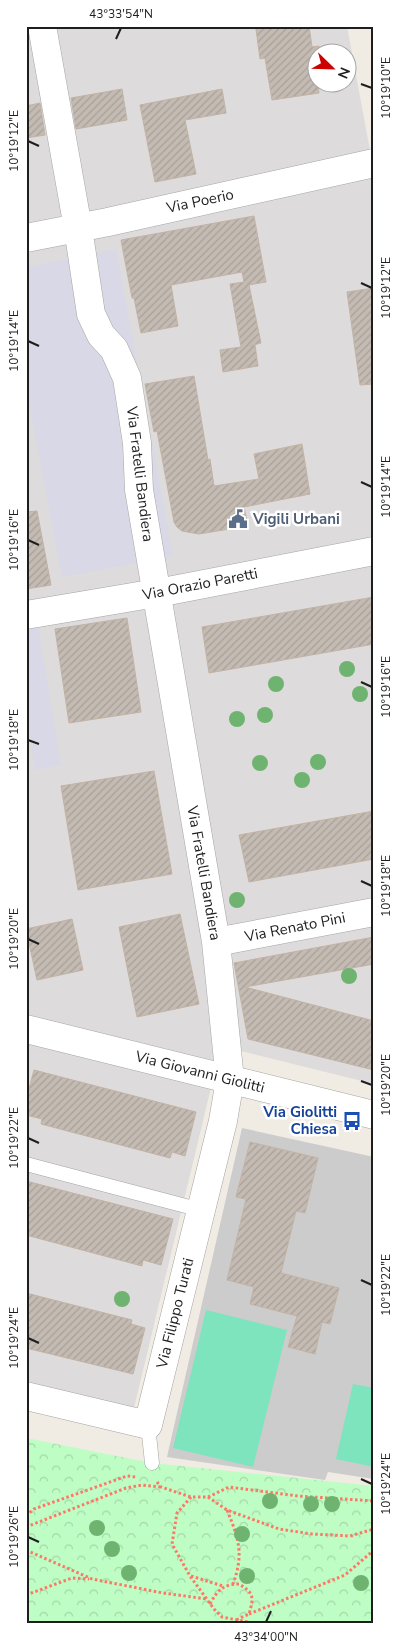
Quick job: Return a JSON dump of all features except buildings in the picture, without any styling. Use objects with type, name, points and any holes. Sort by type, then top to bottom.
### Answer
[{"type":"street","name":"Via Fratelli Bandiera","points":[[37,30],[78,228],[90,314],[101,335],[114,349],[127,378],[137,443],[138,490],[216,942],[230,1080]]},
{"type":"street","name":"Via Poerio","points":[[26,238],[374,163]]},
{"type":"street","name":"Via Orazio Paretti","points":[[26,615],[155,593],[374,551]]},
{"type":"street","name":"Via Renato Pini","points":[[216,942],[374,912]]},
{"type":"street","name":"Via Giovanni Giolitti","points":[[26,1029],[374,1114]]},
{"type":"street","name":"Via Filippo Turati","points":[[148,1424],[223,1120],[230,1080]]},
{"type":"street","points":[[26,1396],[148,1424]]},
{"type":"lane","points":[[26,1164],[201,1210]]},
{"type":"lane","points":[[148,1424],[152,1463]]},
{"type":"path","points":[[152,1463],[154,1478],[160,1487]]},
{"type":"path","points":[[26,1516],[34,1510],[127,1476],[154,1478]]},
{"type":"path","points":[[26,1527],[126,1488],[142,1485],[160,1487],[191,1497],[208,1497],[228,1487],[298,1496],[374,1501]]},
{"type":"path","points":[[191,1497],[177,1513],[172,1544],[190,1576],[222,1617],[258,1624]]},
{"type":"path","points":[[208,1497],[227,1510],[279,1529],[312,1534],[350,1536],[374,1529]]},
{"type":"path","points":[[227,1510],[239,1545],[239,1567],[232,1584]]},
{"type":"path","points":[[26,1550],[92,1579]]},
{"type":"path","points":[[235,1620],[346,1574],[374,1550]]},
{"type":"path","points":[[190,1576],[223,1587]]},
{"type":"path","points":[[26,1595],[72,1578],[92,1579],[163,1593],[207,1599]]},
{"type":"path","points":[[210,1604],[217,1592],[223,1587],[239,1584],[248,1590],[253,1601],[249,1614]]},
{"type":"shaded area","points":[[26,26],[347,26],[350,42],[308,42],[308,92],[358,92],[358,85],[374,172],[374,1084],[221,1046],[133,1412],[26,1385]]},
{"type":"shaded area","points":[[116,250],[173,556],[62,577],[26,387],[26,267]]},
{"type":"shaded area","points":[[36,613],[61,765],[35,770],[29,731],[26,731],[26,615]]},
{"type":"shaded area","points":[[242,1128],[374,1157],[374,1479],[328,1472],[325,1480],[167,1457]]},
{"type":"green space","points":[[206,1310],[287,1330],[253,1467],[173,1448]]},
{"type":"green space","points":[[353,1384],[374,1388],[374,1467],[336,1459]]},
{"type":"green space","points":[[26,1438],[152,1463],[374,1486],[374,1624],[26,1623]]},
{"type":"place","name":"Vigili Urbani","points":[[238,519]]},
{"type":"place","name":"Via Giolitti Chiesa","points":[[352,1121]]}]
